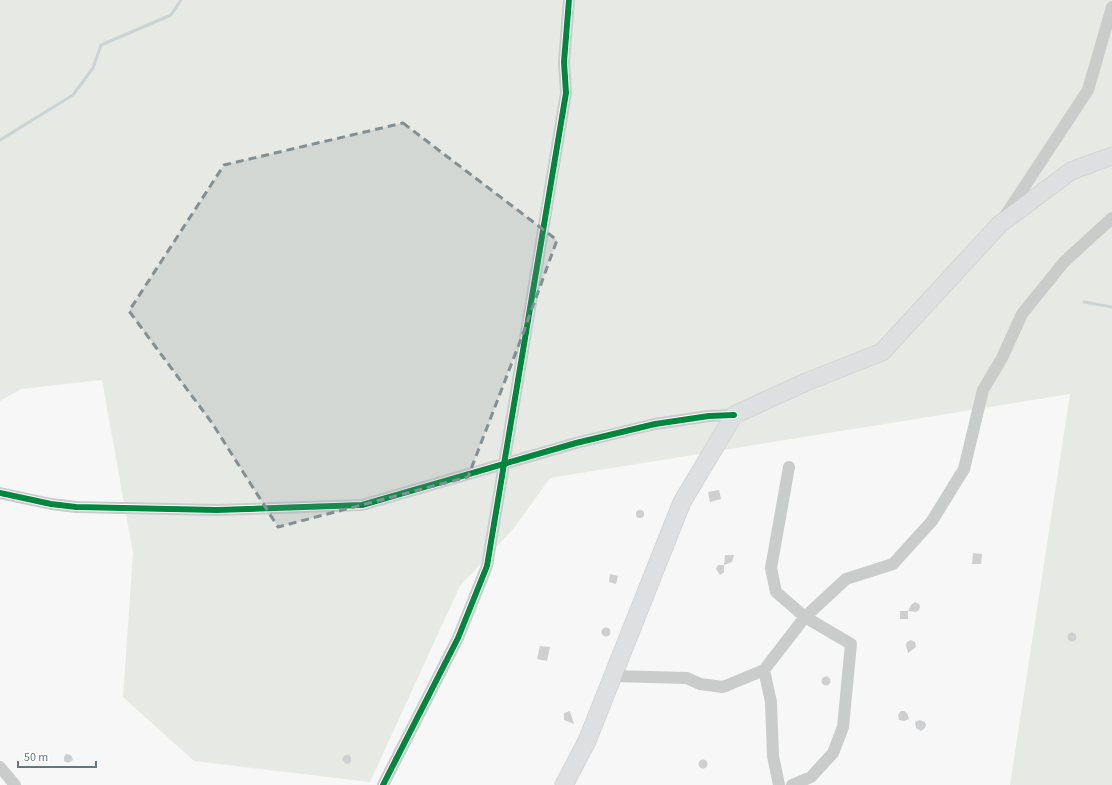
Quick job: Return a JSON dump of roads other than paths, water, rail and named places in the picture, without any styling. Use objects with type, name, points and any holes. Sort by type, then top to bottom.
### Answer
[{"type":"main road","points":[[564,785],[587,741],[682,502],[734,415],[806,382],[882,352],[1000,224],[1071,170],[1112,156]]},
{"type":"street","points":[[383,785],[458,638],[487,566],[566,93],[564,62],[570,0]]},
{"type":"street","points":[[1000,224],[1088,90],[1112,7]]},
{"type":"street","points":[[613,676],[687,678],[700,684],[723,687],[764,670],[805,617],[846,579],[893,564],[932,521],[964,469],[983,390],[1002,358],[1022,314],[1064,262],[1112,218]]},
{"type":"street","points":[[0,493],[51,504],[76,507],[217,510],[362,504],[576,443],[656,424],[709,416],[734,415]]},
{"type":"street","points":[[789,467],[771,568],[776,592],[805,617],[851,644],[843,727],[833,753],[811,777],[792,785]]},
{"type":"street","points":[[764,670],[771,702],[773,756],[779,785]]},
{"type":"street","points":[[0,766],[15,785]]},
{"type":"waterway","points":[[0,140],[73,95],[93,68],[101,45],[171,15],[181,0]]},
{"type":"waterway","points":[[1084,302],[1112,307]]}]
